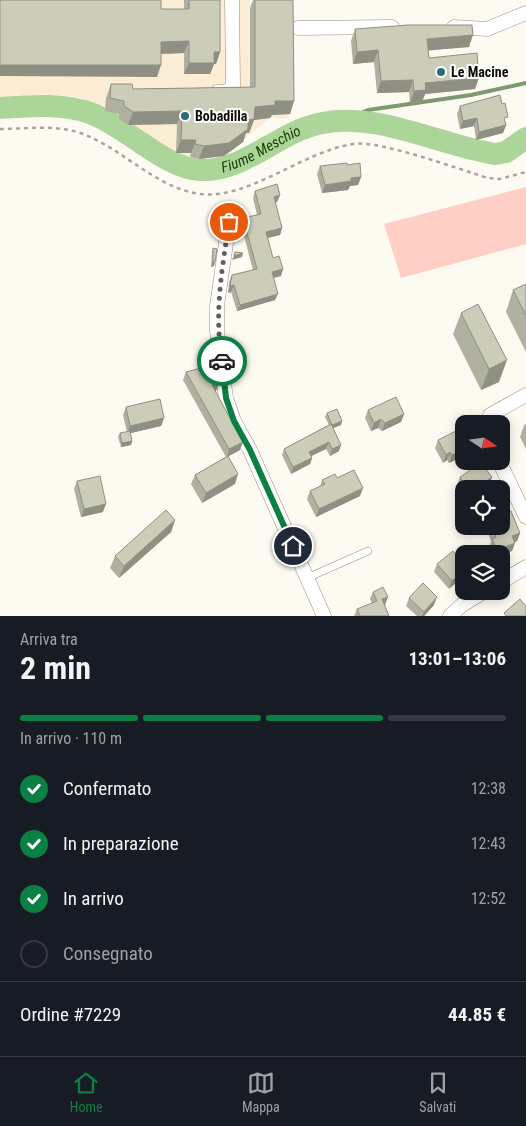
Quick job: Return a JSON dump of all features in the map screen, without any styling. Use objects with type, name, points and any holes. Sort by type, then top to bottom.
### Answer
[{"type":"street","points":[[207,92],[226,92],[233,86],[232,0]]},
{"type":"street","points":[[437,27],[487,30],[526,13]]},
{"type":"street","points":[[298,28],[408,27]]},
{"type":"street","points":[[229,222],[218,306],[217,331],[226,398],[234,421],[250,450],[324,616]]},
{"type":"street","points":[[490,415],[526,394]]},
{"type":"street","points":[[503,470],[526,517]]},
{"type":"street","points":[[510,578],[525,570]]},
{"type":"street","points":[[450,616],[470,600]]},
{"type":"lane","points":[[307,578],[368,551]]},
{"type":"path","points":[[0,129],[58,129],[82,133],[174,186],[200,194],[229,192],[308,160],[355,144],[378,146],[488,178],[513,177],[526,172]]},
{"type":"shaded area","points":[[0,0],[250,0],[250,8],[289,118],[270,118],[228,153],[199,159],[176,153],[105,111],[105,105],[98,105],[79,97],[59,95],[0,97]]},
{"type":"shaded area","points":[[526,187],[526,244],[401,278],[384,224]]},
{"type":"building","points":[[0,0],[161,0],[161,9],[189,9],[189,0],[220,0],[220,52],[214,52],[214,63],[189,63],[189,41],[161,42],[161,65],[0,65]]},
{"type":"building","points":[[255,0],[293,0],[294,101],[275,101],[275,105],[255,107],[254,119],[248,120],[248,129],[229,143],[204,146],[195,144],[196,140],[181,140],[182,111],[133,112],[124,106],[124,101],[110,98],[111,84],[132,84],[133,89],[255,87]]},
{"type":"building","points":[[408,25],[472,25],[473,35],[427,39],[429,58],[477,53],[479,78],[425,83],[426,90],[414,91],[413,80],[381,81],[378,50],[357,52],[355,29]]},
{"type":"building","points":[[500,95],[502,104],[505,103],[508,117],[504,118],[506,125],[479,132],[477,118],[463,121],[460,106]]},
{"type":"building","points":[[347,163],[347,165],[360,163],[361,177],[351,178],[351,181],[325,185],[320,166]]},
{"type":"building","points":[[277,184],[280,195],[274,197],[282,228],[266,232],[273,258],[279,256],[283,269],[272,272],[278,294],[240,305],[234,285],[230,286],[232,275],[257,269],[243,218],[261,214],[255,191]]},
{"type":"building","points":[[213,248],[217,249],[215,262],[213,263]]},
{"type":"building","points":[[235,252],[243,253],[234,256]]},
{"type":"building","points":[[526,284],[526,315],[513,290]]},
{"type":"building","points":[[478,304],[507,360],[489,369],[461,313]]},
{"type":"building","points":[[216,364],[219,383],[212,385],[243,442],[229,449],[186,372]]},
{"type":"building","points":[[396,397],[404,414],[385,423],[381,419],[374,423],[368,410]]},
{"type":"building","points":[[160,399],[164,418],[130,426],[126,407]]},
{"type":"building","points":[[337,409],[342,421],[332,425],[327,413]]},
{"type":"building","points":[[331,424],[341,445],[332,449],[329,442],[309,452],[312,458],[293,467],[284,449]]},
{"type":"building","points":[[130,431],[132,441],[122,443],[120,433]]},
{"type":"building","points":[[455,432],[455,454],[452,455],[450,452],[446,455],[438,440]]},
{"type":"building","points":[[228,456],[238,474],[206,493],[195,475]]},
{"type":"building","points":[[354,470],[363,488],[319,509],[310,491],[325,484],[322,480],[335,474],[337,478]]},
{"type":"building","points":[[470,470],[486,470],[492,477],[488,480],[462,480],[460,477]]},
{"type":"building","points":[[100,476],[106,504],[84,509],[77,481]]},
{"type":"building","points":[[166,510],[175,520],[124,566],[115,556]]},
{"type":"building","points":[[511,511],[520,533],[512,536],[515,543],[495,545],[492,539],[496,537],[495,535],[510,535]]},
{"type":"building","points":[[453,551],[455,553],[455,578],[452,581],[437,564]]},
{"type":"building","points":[[423,583],[437,597],[424,612],[409,598]]},
{"type":"building","points":[[383,587],[388,597],[382,599],[389,616],[360,616],[357,609],[377,601],[373,592]]},
{"type":"building","points":[[520,599],[526,606],[526,616],[506,616],[504,613]]},
{"type":"waterway","points":[[346,119],[368,110],[471,95],[526,83]]},
{"type":"waterway","name":"Fiume Meschio","points":[[0,108],[57,106],[90,113],[117,127],[159,155],[187,168],[200,170],[216,169],[231,165],[246,159],[288,135],[318,124],[340,121],[384,125],[473,150],[495,154],[506,152],[526,138]]},
{"type":"way so far","points":[[222,361],[217,331],[218,306],[229,222]]},
{"type":"place","name":"Le Macine","points":[[441,72]]},
{"type":"place","name":"Bobadilla","points":[[185,116]]},
{"type":"route","points":[[222,361],[226,398],[234,421],[250,450],[293,546]]}]
